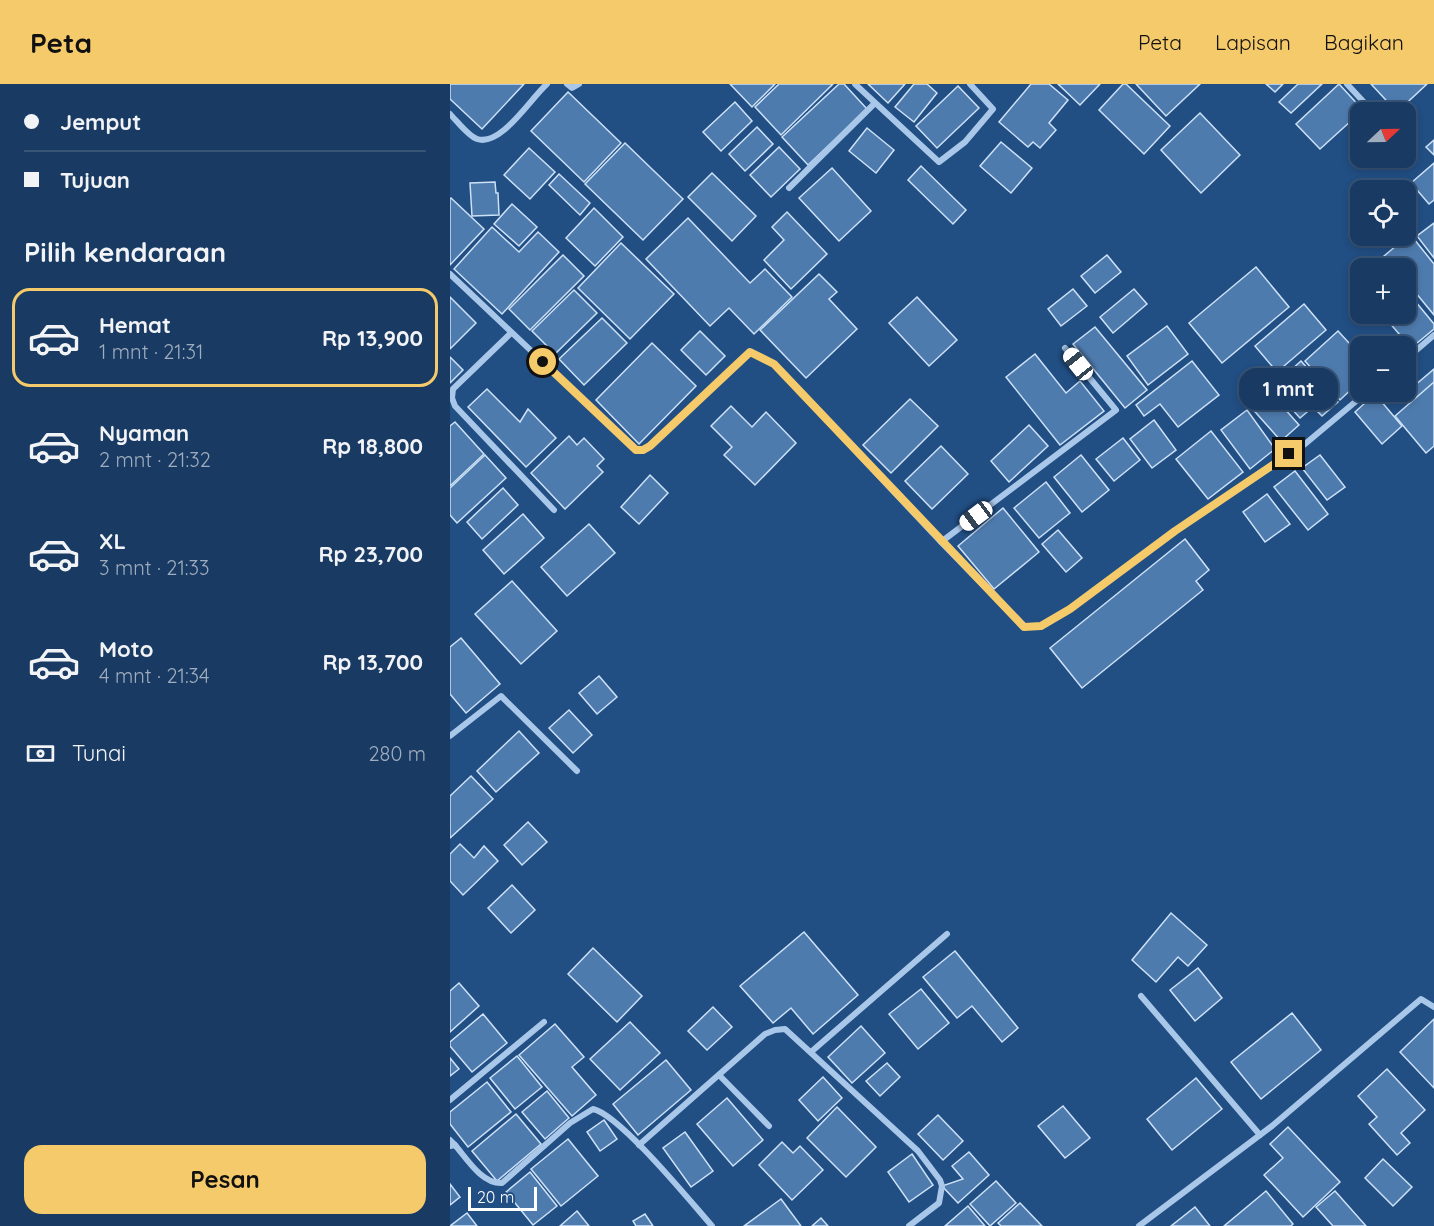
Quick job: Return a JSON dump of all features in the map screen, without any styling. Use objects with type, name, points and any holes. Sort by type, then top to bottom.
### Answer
[{"type":"street","points":[[450,114],[475,139],[486,141],[498,137],[547,84]]},
{"type":"street","points":[[567,84],[572,88],[579,84]]},
{"type":"street","points":[[855,84],[939,162],[965,142],[993,109],[970,84]]},
{"type":"street","points":[[1347,84],[1364,102]]},
{"type":"street","points":[[789,188],[875,103]]},
{"type":"street","points":[[450,274],[636,450],[643,450],[650,446],[750,352],[774,364],[1024,627],[1041,626],[1070,609],[1175,531],[1305,444],[1355,402]]},
{"type":"street","points":[[512,333],[453,389],[452,398],[455,406],[554,510]]},
{"type":"street","points":[[1416,350],[1434,335]]},
{"type":"street","points":[[941,542],[1116,410],[1065,348]]},
{"type":"street","points":[[450,736],[501,696],[577,771]]},
{"type":"street","points":[[811,1052],[947,934]]},
{"type":"street","points":[[1141,996],[1260,1135]]},
{"type":"street","points":[[1139,1226],[1260,1135],[1421,999],[1434,1007]]},
{"type":"street","points":[[450,1100],[544,1022]]},
{"type":"street","points":[[639,1145],[765,1034],[785,1029],[918,1151],[940,1180],[942,1186],[939,1203],[909,1226]]},
{"type":"street","points":[[719,1075],[769,1126]]},
{"type":"street","points":[[452,1144],[486,1180],[494,1184],[502,1184],[570,1123],[593,1109],[601,1111],[615,1121],[639,1145],[712,1226]]},
{"type":"building","points":[[450,84],[524,84],[482,129],[450,99]]},
{"type":"building","points":[[730,84],[775,84],[752,107]]},
{"type":"building","points":[[779,84],[833,84],[781,135],[755,107]]},
{"type":"building","points":[[839,84],[844,84],[867,109],[808,165],[782,137]]},
{"type":"building","points":[[868,84],[905,84],[888,103]]},
{"type":"building","points":[[914,84],[927,84],[937,93],[914,122],[895,107]]},
{"type":"building","points":[[1031,84],[1049,84],[1068,100],[1049,123],[1056,130],[1040,148],[1033,142],[1028,147],[999,122]]},
{"type":"building","points":[[1058,84],[1100,84],[1080,105]]},
{"type":"building","points":[[1123,84],[1126,84],[1170,126],[1144,154],[1099,110]]},
{"type":"building","points":[[1136,84],[1200,84],[1166,116]]},
{"type":"building","points":[[1266,84],[1283,84],[1275,92]]},
{"type":"building","points":[[1298,84],[1322,84],[1291,113],[1279,102]]},
{"type":"building","points":[[1339,84],[1356,102],[1350,102],[1350,122],[1320,149],[1296,124]]},
{"type":"building","points":[[1371,84],[1427,84],[1408,102],[1388,102]]},
{"type":"building","points":[[958,86],[979,108],[937,148],[916,126]]},
{"type":"building","points":[[568,92],[621,143],[584,182],[531,131]]},
{"type":"building","points":[[735,102],[752,121],[721,151],[703,132]]},
{"type":"building","points":[[1200,113],[1240,155],[1201,193],[1161,150]]},
{"type":"building","points":[[757,127],[773,144],[745,171],[729,154]]},
{"type":"building","points":[[867,128],[894,150],[876,173],[849,151]]},
{"type":"building","points":[[1434,140],[1434,155],[1426,147]]},
{"type":"building","points":[[1001,142],[1032,168],[1011,193],[980,166]]},
{"type":"building","points":[[625,143],[683,199],[643,240],[585,184]]},
{"type":"building","points":[[779,147],[800,169],[771,197],[750,175]]},
{"type":"building","points":[[529,148],[555,172],[530,199],[504,175]]},
{"type":"building","points":[[1434,163],[1434,200],[1429,204],[1416,189],[1414,180]]},
{"type":"building","points":[[921,166],[966,210],[953,224],[908,180]]},
{"type":"building","points":[[832,168],[871,211],[839,241],[799,198]]},
{"type":"building","points":[[712,173],[756,216],[732,241],[688,197]]},
{"type":"building","points":[[559,174],[590,203],[580,215],[549,185]]},
{"type":"building","points":[[495,182],[499,215],[472,216],[470,183]]},
{"type":"building","points":[[450,199],[484,229],[450,265]]},
{"type":"building","points":[[512,204],[537,227],[519,246],[494,224]]},
{"type":"building","points":[[594,208],[623,237],[595,266],[566,238]]},
{"type":"building","points":[[787,212],[827,254],[791,289],[764,260],[784,240],[772,227]]},
{"type":"building","points":[[688,218],[750,283],[765,269],[792,297],[754,334],[729,308],[710,326],[646,259]]},
{"type":"building","points":[[1434,223],[1434,258],[1417,236]]},
{"type":"building","points":[[492,227],[519,252],[538,232],[559,252],[502,314],[454,269]]},
{"type":"building","points":[[1416,242],[1434,264],[1434,315],[1416,293],[1416,258],[1386,258],[1384,256],[1396,246],[1416,246]]},
{"type":"building","points":[[621,243],[674,294],[630,339],[578,288]]},
{"type":"building","points":[[563,255],[584,276],[530,330],[509,309]]},
{"type":"building","points":[[1107,255],[1121,272],[1095,293],[1081,276]]},
{"type":"building","points":[[1256,267],[1289,307],[1222,363],[1189,323]]},
{"type":"building","points":[[819,274],[837,292],[829,299],[857,329],[806,378],[760,330]]},
{"type":"building","points":[[1073,289],[1087,306],[1061,326],[1048,309]]},
{"type":"building","points":[[1134,289],[1147,304],[1113,333],[1100,317]]},
{"type":"building","points":[[574,290],[597,313],[555,354],[532,331]]},
{"type":"building","points":[[450,297],[476,323],[450,349]]},
{"type":"building","points":[[917,297],[957,340],[929,366],[889,323]]},
{"type":"building","points":[[1416,302],[1434,324],[1434,329],[1416,344],[1416,336],[1401,336],[1391,324],[1416,324]]},
{"type":"building","points":[[1304,304],[1326,330],[1277,372],[1255,346]]},
{"type":"building","points":[[602,318],[627,343],[584,385],[559,359]]},
{"type":"building","points":[[1167,326],[1188,354],[1148,385],[1127,356]]},
{"type":"building","points":[[1095,327],[1147,390],[1125,408],[1073,344]]},
{"type":"building","points":[[700,331],[725,356],[706,375],[681,350]]},
{"type":"building","points":[[1338,331],[1350,344],[1350,390],[1340,400],[1305,361]]},
{"type":"building","points":[[652,343],[696,386],[639,444],[596,400]]},
{"type":"building","points":[[1035,354],[1066,393],[1080,381],[1104,411],[1060,445],[1006,377]]},
{"type":"building","points":[[450,357],[463,370],[450,383]]},
{"type":"building","points":[[1192,361],[1219,395],[1178,427],[1160,404],[1144,416],[1136,405]]},
{"type":"building","points":[[1301,361],[1338,402],[1322,416],[1313,407],[1300,418],[1272,387]]},
{"type":"building","points":[[1434,369],[1434,422],[1416,402],[1416,384]]},
{"type":"building","points":[[1434,382],[1434,446],[1426,453],[1395,416],[1411,402],[1416,402],[1416,398]]},
{"type":"building","points":[[487,389],[520,422],[528,409],[556,438],[526,467],[468,407]]},
{"type":"building","points":[[1267,389],[1299,425],[1281,441],[1249,405]]},
{"type":"building","points":[[910,399],[938,426],[891,473],[863,445]]},
{"type":"building","points":[[1366,402],[1382,402],[1402,426],[1382,444],[1355,412]]},
{"type":"building","points":[[731,406],[752,427],[766,412],[796,443],[755,485],[724,455],[732,447],[711,426]]},
{"type":"building","points":[[1247,410],[1275,449],[1250,469],[1221,430]]},
{"type":"building","points":[[1154,420],[1176,450],[1152,468],[1130,439]]},
{"type":"building","points":[[455,422],[484,454],[450,486],[450,426]]},
{"type":"building","points":[[1029,425],[1048,446],[1009,482],[991,461]]},
{"type":"building","points":[[1211,431],[1243,472],[1208,499],[1176,459]]},
{"type":"building","points":[[569,436],[577,445],[584,438],[604,459],[597,466],[603,472],[565,509],[531,473]]},
{"type":"building","points":[[1123,438],[1140,460],[1114,481],[1096,459]]},
{"type":"building","points":[[941,446],[968,474],[932,509],[905,481]]},
{"type":"building","points":[[485,455],[506,478],[457,523],[450,515],[450,488]]},
{"type":"building","points":[[1081,455],[1109,490],[1082,512],[1054,477]]},
{"type":"building","points":[[1320,455],[1345,487],[1327,500],[1302,468]]},
{"type":"building","points":[[1295,471],[1328,514],[1308,530],[1274,487]]},
{"type":"building","points":[[650,475],[668,493],[639,524],[621,507]]},
{"type":"building","points":[[1046,482],[1070,513],[1039,538],[1014,508]]},
{"type":"building","points":[[503,488],[518,505],[482,539],[467,522]]},
{"type":"building","points":[[1267,494],[1290,524],[1265,542],[1243,512]]},
{"type":"building","points":[[1003,508],[1039,552],[994,589],[958,546]]},
{"type":"building","points":[[523,514],[544,538],[504,574],[483,550]]},
{"type":"building","points":[[589,524],[615,553],[567,596],[541,567]]},
{"type":"building","points":[[1058,530],[1082,558],[1066,572],[1042,544]]},
{"type":"building","points":[[1185,539],[1209,570],[1196,581],[1203,590],[1082,688],[1050,648]]},
{"type":"building","points":[[512,581],[557,631],[521,664],[475,614]]},
{"type":"building","points":[[461,638],[500,684],[466,713],[450,694],[450,647]]},
{"type":"building","points":[[599,676],[617,697],[597,714],[579,693]]},
{"type":"building","points":[[569,710],[592,735],[573,753],[549,728]]},
{"type":"building","points":[[519,731],[539,753],[496,792],[477,771]]},
{"type":"building","points":[[471,776],[493,799],[450,838],[450,796]]},
{"type":"building","points":[[528,822],[547,842],[522,865],[504,845]]},
{"type":"building","points":[[460,844],[474,858],[484,846],[498,861],[463,895],[450,881],[450,854]]},
{"type":"building","points":[[512,885],[535,910],[511,933],[488,908]]},
{"type":"building","points":[[1171,913],[1207,945],[1188,966],[1178,957],[1156,982],[1132,960]]},
{"type":"building","points":[[804,932],[858,995],[813,1034],[791,1008],[773,1023],[740,986]]},
{"type":"building","points":[[593,948],[642,996],[617,1022],[568,974]]},
{"type":"building","points":[[955,951],[1018,1028],[1002,1042],[972,1006],[957,1018],[923,977]]},
{"type":"building","points":[[1198,968],[1222,998],[1195,1021],[1170,990]]},
{"type":"building","points":[[459,983],[479,1006],[450,1032],[450,991]]},
{"type":"building","points":[[921,989],[949,1023],[918,1049],[889,1014]]},
{"type":"building","points":[[713,1007],[732,1027],[707,1050],[688,1031]]},
{"type":"building","points":[[1292,1013],[1321,1050],[1261,1099],[1231,1062]]},
{"type":"building","points":[[483,1014],[507,1043],[472,1072],[450,1046],[450,1042]]},
{"type":"building","points":[[1434,1019],[1434,1088],[1400,1052]]},
{"type":"building","points":[[630,1022],[660,1053],[620,1090],[590,1059]]},
{"type":"building","points":[[555,1024],[584,1057],[572,1067],[596,1095],[572,1116],[519,1055]]},
{"type":"building","points":[[861,1026],[885,1053],[852,1083],[828,1057]]},
{"type":"building","points":[[517,1056],[542,1087],[515,1109],[490,1078]]},
{"type":"building","points":[[450,1058],[459,1069],[450,1076]]},
{"type":"building","points":[[666,1060],[691,1090],[638,1135],[613,1104]]},
{"type":"building","points":[[887,1063],[900,1077],[880,1096],[866,1081]]},
{"type":"building","points":[[1387,1069],[1425,1110],[1401,1133],[1410,1143],[1397,1155],[1369,1124],[1377,1117],[1358,1096]]},
{"type":"building","points":[[823,1077],[842,1098],[818,1121],[799,1100]]},
{"type":"building","points":[[1196,1078],[1222,1109],[1172,1150],[1147,1119]]},
{"type":"building","points":[[487,1082],[511,1112],[468,1147],[450,1124],[450,1112]]},
{"type":"building","points":[[547,1091],[569,1118],[545,1139],[522,1112]]},
{"type":"building","points":[[727,1098],[763,1140],[733,1166],[697,1124]]},
{"type":"building","points":[[1063,1106],[1090,1138],[1065,1158],[1038,1126]]},
{"type":"building","points":[[837,1107],[876,1147],[846,1177],[807,1138]]},
{"type":"building","points":[[516,1114],[541,1144],[497,1181],[472,1151]]},
{"type":"building","points":[[938,1115],[963,1141],[943,1160],[918,1134]]},
{"type":"building","points":[[604,1120],[617,1139],[600,1151],[587,1132]]},
{"type":"building","points":[[1288,1127],[1340,1182],[1303,1217],[1264,1175],[1283,1158],[1270,1144]]},
{"type":"building","points":[[685,1132],[713,1171],[691,1187],[663,1148]]},
{"type":"building","points":[[568,1139],[598,1176],[561,1206],[531,1169]]},
{"type":"building","points":[[782,1142],[793,1153],[800,1146],[823,1170],[792,1200],[759,1165]]},
{"type":"building","points":[[969,1152],[989,1175],[958,1203],[942,1186],[963,1179],[952,1166]]},
{"type":"building","points":[[912,1154],[933,1185],[909,1202],[888,1172]]},
{"type":"building","points":[[1383,1159],[1412,1187],[1393,1206],[1365,1178]]},
{"type":"building","points":[[530,1172],[557,1206],[533,1225],[506,1192]]},
{"type":"building","points":[[996,1181],[1016,1203],[990,1226],[970,1204]]},
{"type":"building","points":[[450,1184],[460,1197],[450,1205]]},
{"type":"building","points":[[1266,1191],[1293,1224],[1291,1226],[1224,1226]]},
{"type":"building","points":[[1335,1191],[1366,1226],[1333,1226],[1316,1207]]},
{"type":"building","points":[[781,1199],[801,1226],[744,1226]]},
{"type":"building","points":[[1020,1203],[1042,1226],[1001,1226],[998,1223]]},
{"type":"building","points":[[968,1206],[985,1226],[945,1226]]},
{"type":"building","points":[[1195,1207],[1210,1226],[1171,1226]]},
{"type":"building","points":[[577,1211],[589,1226],[560,1226]]},
{"type":"building","points":[[467,1213],[477,1226],[450,1226]]},
{"type":"building","points":[[645,1214],[653,1226],[636,1226],[633,1221]]},
{"type":"building","points":[[821,1218],[828,1226],[812,1226]]},
{"type":"route","points":[[543,362],[636,450],[643,450],[650,446],[750,352],[774,364],[1024,627],[1041,626],[1070,609],[1175,531],[1289,454]]}]
